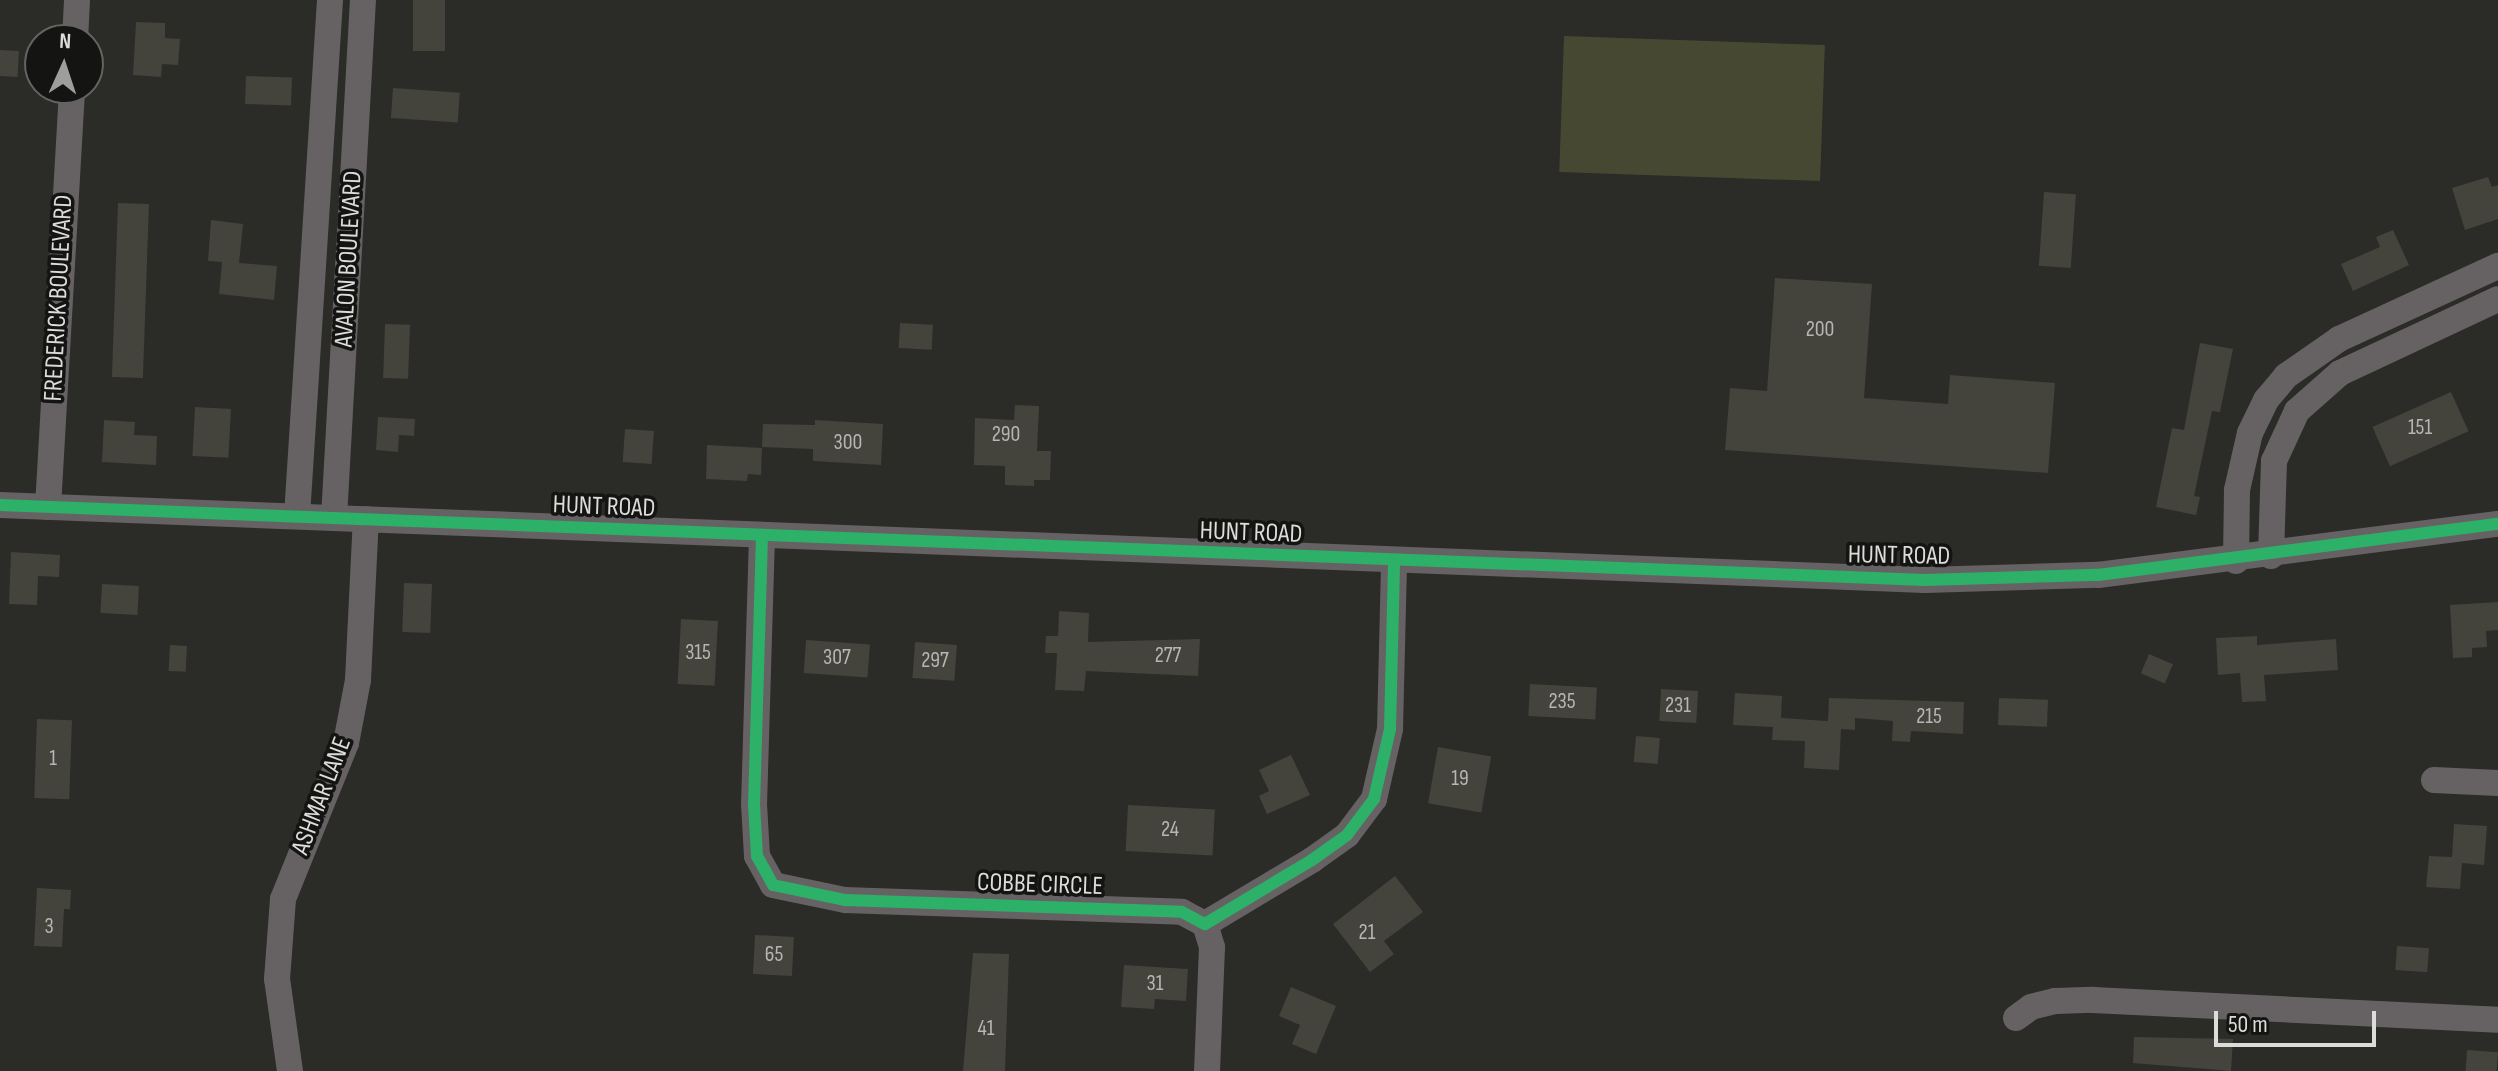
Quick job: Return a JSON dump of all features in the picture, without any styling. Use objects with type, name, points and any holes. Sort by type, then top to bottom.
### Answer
[{"type":"street","points":[[76,24],[77,0]]},
{"type":"street","name":"AVALON BOULEVARD","points":[[297,516],[330,0]]},
{"type":"street","name":"AVALON BOULEVARD","points":[[334,518],[363,0]]},
{"type":"street","name":"FREDERICK BOULEVARD","points":[[48,507],[71,104]]},
{"type":"street","points":[[2236,561],[2237,490],[2250,433],[2266,400],[2286,376],[2339,339],[2498,266]]},
{"type":"street","points":[[2271,556],[2274,461],[2297,411],[2340,373],[2498,299]]},
{"type":"street","name":"HUNT ROAD","points":[[0,505],[1394,561],[1973,580],[2236,561],[2498,524]]},
{"type":"street","name":"ASHMAR LANE","points":[[290,1071],[277,979],[283,899],[346,743],[358,680],[366,519]]},
{"type":"street","name":"COBBE CIRCLE","points":[[762,536],[754,804],[757,856],[773,885],[845,900],[1182,912],[1205,924]]},
{"type":"street","points":[[1207,1071],[1212,947],[1205,924],[1347,835],[1374,799],[1390,729],[1394,561]]},
{"type":"street","points":[[2434,780],[2498,783]]},
{"type":"street","points":[[2016,1018],[2031,1007],[2055,1001],[2093,1000],[2498,1020]]},
{"type":"green space","points":[[1564,36],[1825,45],[1820,181],[1559,172]]},
{"type":"building","points":[[413,0],[445,0],[445,51],[413,51]]},
{"type":"building","points":[[136,22],[165,23],[165,38],[180,39],[178,65],[162,64],[161,77],[133,75]]},
{"type":"building","points":[[0,50],[19,51],[18,77],[0,76]]},
{"type":"building","points":[[246,76],[292,78],[291,106],[245,104]]},
{"type":"building","points":[[393,88],[460,93],[458,123],[391,118]]},
{"type":"building","points":[[2488,177],[2492,187],[2498,185],[2498,219],[2465,230],[2452,188]]},
{"type":"building","points":[[2044,192],[2076,194],[2071,268],[2039,266]]},
{"type":"building","points":[[118,203],[149,204],[143,378],[112,377]]},
{"type":"building","points":[[211,220],[243,224],[239,263],[277,266],[274,300],[219,294],[222,262],[208,261]]},
{"type":"building","points":[[2393,230],[2409,265],[2353,291],[2341,264],[2380,247],[2376,237]]},
{"type":"building","points":[[1775,278],[1872,284],[1864,398],[1948,404],[1950,375],[2055,383],[2048,473],[1725,450],[1730,388],[1767,391]]},
{"type":"building","points":[[900,323],[933,325],[932,350],[899,348]]},
{"type":"building","points":[[385,324],[410,325],[408,379],[383,378]]},
{"type":"building","points":[[2200,343],[2233,349],[2220,412],[2212,411],[2194,496],[2200,497],[2196,515],[2156,507],[2172,428],[2184,430]]},
{"type":"building","points":[[2451,392],[2468,431],[2390,466],[2372,427]]},
{"type":"building","points":[[1015,405],[1039,406],[1037,451],[1051,451],[1050,480],[1034,480],[1034,486],[1005,485],[1005,466],[974,465],[975,418],[1014,420]]},
{"type":"building","points":[[195,407],[231,409],[228,458],[192,456]]},
{"type":"building","points":[[378,417],[415,419],[414,436],[399,435],[398,452],[376,450]]},
{"type":"building","points":[[104,420],[135,422],[134,435],[157,436],[156,465],[102,462]]},
{"type":"building","points":[[815,420],[883,424],[881,465],[813,461],[813,449],[762,447],[763,424],[815,425]]},
{"type":"building","points":[[625,429],[654,431],[652,464],[623,462]]},
{"type":"building","points":[[707,445],[762,448],[761,475],[748,474],[747,481],[706,479]]},
{"type":"building","points":[[11,552],[60,555],[59,577],[38,576],[37,605],[9,604]]},
{"type":"building","points":[[404,583],[432,584],[430,633],[402,632]]},
{"type":"building","points":[[102,584],[139,586],[137,615],[100,613]]},
{"type":"building","points":[[2498,602],[2498,630],[2486,631],[2487,647],[2472,648],[2472,657],[2453,658],[2450,605]]},
{"type":"building","points":[[1059,611],[1089,613],[1088,642],[1200,639],[1198,676],[1086,671],[1084,691],[1055,690],[1057,653],[1045,653],[1046,636],[1058,636]]},
{"type":"building","points":[[681,619],[718,621],[715,686],[678,684]]},
{"type":"building","points":[[2257,636],[2257,645],[2336,639],[2338,670],[2264,675],[2266,701],[2242,702],[2240,673],[2218,675],[2216,638]]},
{"type":"building","points":[[806,640],[870,644],[868,677],[804,673]]},
{"type":"building","points":[[915,642],[957,645],[954,681],[912,678]]},
{"type":"building","points":[[170,645],[187,646],[186,672],[169,671]]},
{"type":"building","points":[[2149,654],[2173,664],[2165,683],[2141,673]]},
{"type":"building","points":[[1530,684],[1597,688],[1595,719],[1528,716]]},
{"type":"building","points":[[1661,689],[1698,691],[1696,723],[1659,721]]},
{"type":"building","points":[[1735,693],[1782,696],[1781,718],[1828,721],[1829,698],[1964,702],[1963,734],[1911,731],[1910,742],[1892,741],[1893,721],[1855,718],[1855,730],[1841,729],[1839,770],[1804,768],[1805,741],[1772,740],[1773,727],[1733,725]]},
{"type":"building","points":[[1999,698],[2048,700],[2047,727],[1998,725]]},
{"type":"building","points":[[37,719],[72,720],[69,799],[34,798]]},
{"type":"building","points":[[1636,736],[1660,738],[1658,764],[1634,762]]},
{"type":"building","points":[[1438,747],[1491,756],[1481,813],[1428,803]]},
{"type":"building","points":[[1291,755],[1310,795],[1267,814],[1259,796],[1269,791],[1259,770]]},
{"type":"building","points":[[1128,805],[1215,810],[1212,855],[1126,851]]},
{"type":"building","points":[[2454,824],[2487,826],[2484,865],[2462,863],[2460,889],[2426,887],[2429,856],[2452,857]]},
{"type":"building","points":[[1395,876],[1423,912],[1384,941],[1394,954],[1370,972],[1333,924]]},
{"type":"building","points":[[37,888],[71,890],[70,909],[64,909],[62,947],[34,946]]},
{"type":"building","points":[[755,935],[794,937],[792,976],[753,974]]},
{"type":"building","points":[[2397,946],[2429,948],[2427,972],[2395,970]]},
{"type":"building","points":[[973,953],[1009,954],[1005,1071],[963,1071]]},
{"type":"building","points":[[1124,965],[1188,969],[1186,1001],[1155,999],[1154,1009],[1121,1007]]},
{"type":"building","points":[[1291,987],[1336,1006],[1316,1054],[1292,1044],[1300,1025],[1279,1016]]},
{"type":"building","points":[[2134,1037],[2233,1039],[2231,1071],[2133,1063]]},
{"type":"building","points":[[2467,1050],[2498,1052],[2497,1071],[2466,1071]]},
{"type":"cycle path","points":[[0,505],[1925,580],[2098,575],[2498,524]]},
{"type":"cycle path","points":[[762,536],[754,804],[757,856],[773,885],[845,900],[1182,912],[1205,924],[1312,860],[1347,835],[1374,799],[1390,729],[1394,561]]}]
